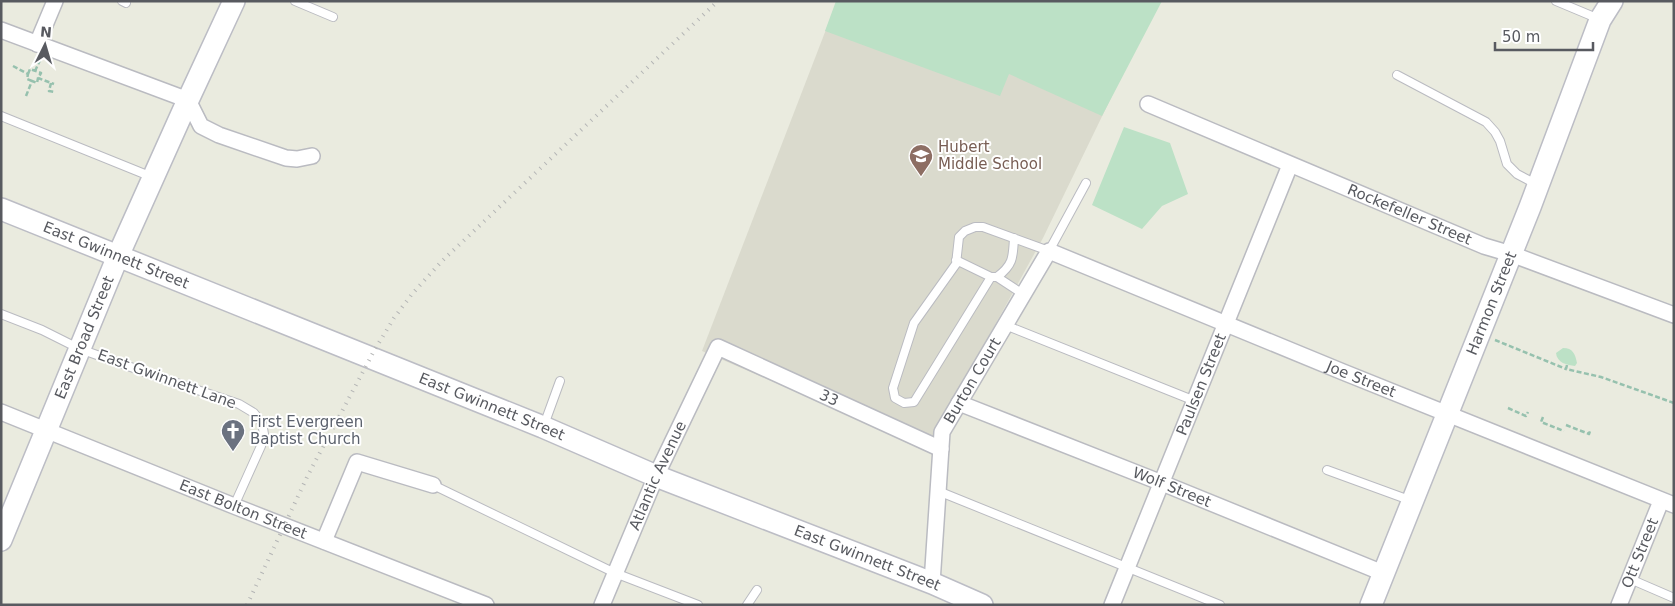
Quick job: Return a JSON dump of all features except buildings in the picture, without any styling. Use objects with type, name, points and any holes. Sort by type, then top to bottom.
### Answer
[{"type":"main road","name":"East Broad Street","points":[[1,540],[7,512],[47,430],[118,256],[234,1]]},
{"type":"main road","name":"Harmon Street","points":[[1371,605],[1511,254],[1600,20],[1612,1]]},
{"type":"main road","name":"East Gwinnett Street","points":[[1,209],[543,427],[656,476],[932,583],[982,605]]},
{"type":"street","points":[[37,44],[55,1]]},
{"type":"street","points":[[1,30],[188,100],[201,126],[219,135],[286,158],[297,159],[312,156]]},
{"type":"street","name":"Rockefeller Street","points":[[1148,104],[1290,166],[1484,246],[1511,254],[1674,315]]},
{"type":"street","name":"Paulsen Street","points":[[1112,605],[1290,166]]},
{"type":"street","name":"Joe Street","points":[[1049,251],[1667,503]]},
{"type":"street","name":"Burton Court","points":[[932,583],[942,432],[1049,251]]},
{"type":"street","name":"33","points":[[718,347],[941,449]]},
{"type":"street","name":"Atlantic Avenue","points":[[602,605],[656,476],[718,347]]},
{"type":"street","name":"Wolf Street","points":[[959,403],[1383,573]]},
{"type":"street","name":"East Bolton Street","points":[[1,412],[483,604]]},
{"type":"street","points":[[324,541],[357,462],[433,485]]},
{"type":"street","name":"Ott Street","points":[[1619,605],[1667,503]]},
{"type":"lane","points":[[295,1],[334,17]]},
{"type":"lane","points":[[1556,1],[1600,20]]},
{"type":"lane","points":[[1397,76],[1486,122],[1500,141],[1507,164],[1517,174],[1538,185]]},
{"type":"lane","points":[[1,116],[154,178]]},
{"type":"lane","points":[[1014,238],[1013,257],[1010,266],[994,277],[914,402],[904,403],[895,398],[893,388],[914,323],[956,264],[959,237],[965,231],[975,227],[982,227],[1014,238],[1049,251],[1086,183]]},
{"type":"lane","points":[[956,260],[994,277],[1023,294]]},
{"type":"lane","name":"East Gwinnett Lane","points":[[1,314],[42,330],[80,349],[239,404],[254,413],[262,423],[264,434],[261,446],[234,506]]},
{"type":"lane","points":[[1005,325],[1195,400]]},
{"type":"lane","points":[[543,427],[560,381]]},
{"type":"lane","points":[[1327,470],[1412,501]]},
{"type":"lane","points":[[433,485],[616,573],[698,605]]},
{"type":"lane","points":[[938,491],[1220,605]]},
{"type":"lane","points":[[1630,579],[1674,598]]},
{"type":"lane","points":[[747,605],[756,590]]},
{"type":"path","points":[[13,66],[28,74]]},
{"type":"path","points":[[30,69],[40,73],[37,83],[27,79],[28,74],[30,69]]},
{"type":"path","points":[[38,78],[53,83],[49,91],[55,92]]},
{"type":"path","points":[[26,96],[32,81]]},
{"type":"path","points":[[1479,333],[1566,369],[1601,377],[1674,403]]},
{"type":"path","points":[[1566,369],[1567,365]]},
{"type":"path","points":[[1508,408],[1526,416],[1528,412]]},
{"type":"path","points":[[1543,417],[1541,422],[1564,431]]},
{"type":"path","points":[[1566,425],[1589,434],[1590,431]]},
{"type":"shaded area","name":"Hubert Middle School","points":[[837,1],[1158,1],[1043,238],[927,448],[702,351]]},
{"type":"green space","points":[[836,1],[1162,1],[1102,116],[1009,74],[1000,96],[825,31]]},
{"type":"green space","points":[[1124,127],[1170,143],[1188,194],[1162,206],[1142,229],[1092,205]]},
{"type":"green space","points":[[1563,348],[1573,352],[1577,363],[1575,366],[1566,364],[1558,359],[1556,353]]},
{"type":"railway","points":[[247,605],[308,475],[374,351],[394,318],[412,294],[442,261],[718,1]]},
{"type":"place","name":"Hubert Middle School","points":[[921,177]]},
{"type":"place","name":"First Evergreen Baptist Church","points":[[233,452]]}]
